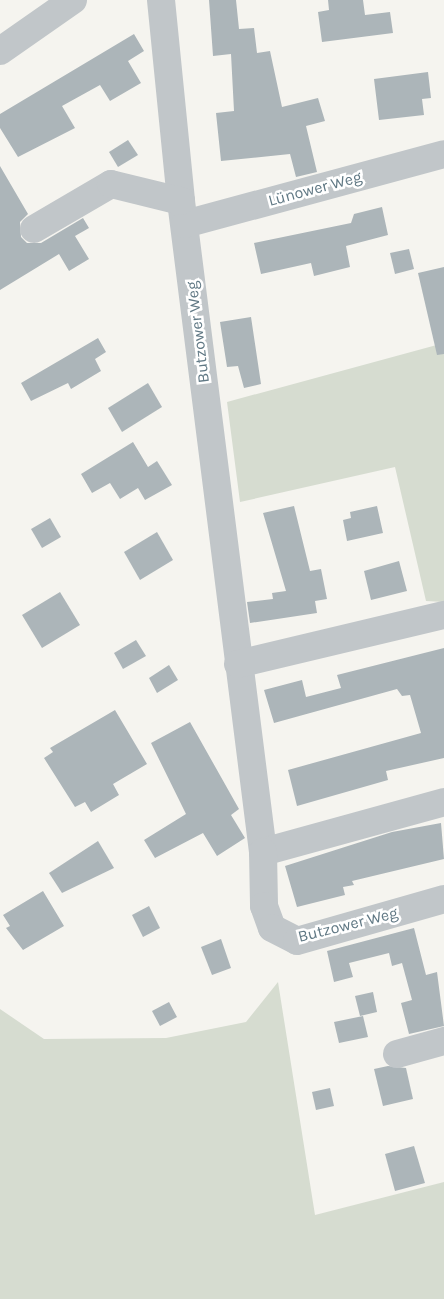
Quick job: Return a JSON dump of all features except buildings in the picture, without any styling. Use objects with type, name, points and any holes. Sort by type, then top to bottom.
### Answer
[{"type":"street","points":[[0,51],[73,0]]},
{"type":"street","name":"Butzower Weg","points":[[161,0],[183,213],[263,852],[264,906],[272,928],[297,941],[444,899]]},
{"type":"street","name":"Lünower Weg","points":[[183,213],[444,154]]},
{"type":"street","points":[[34,229],[111,184],[183,213]]},
{"type":"street","points":[[238,664],[444,616]]},
{"type":"street","points":[[263,852],[444,802]]},
{"type":"street","points":[[397,1054],[444,1041]]},
{"type":"shaded area","points":[[444,343],[444,602],[426,601],[395,467],[240,502],[227,402]]},
{"type":"shaded area","points":[[278,982],[315,1215],[444,1182],[444,1299],[0,1299],[0,1009],[44,1039],[166,1038],[246,1022]]}]
